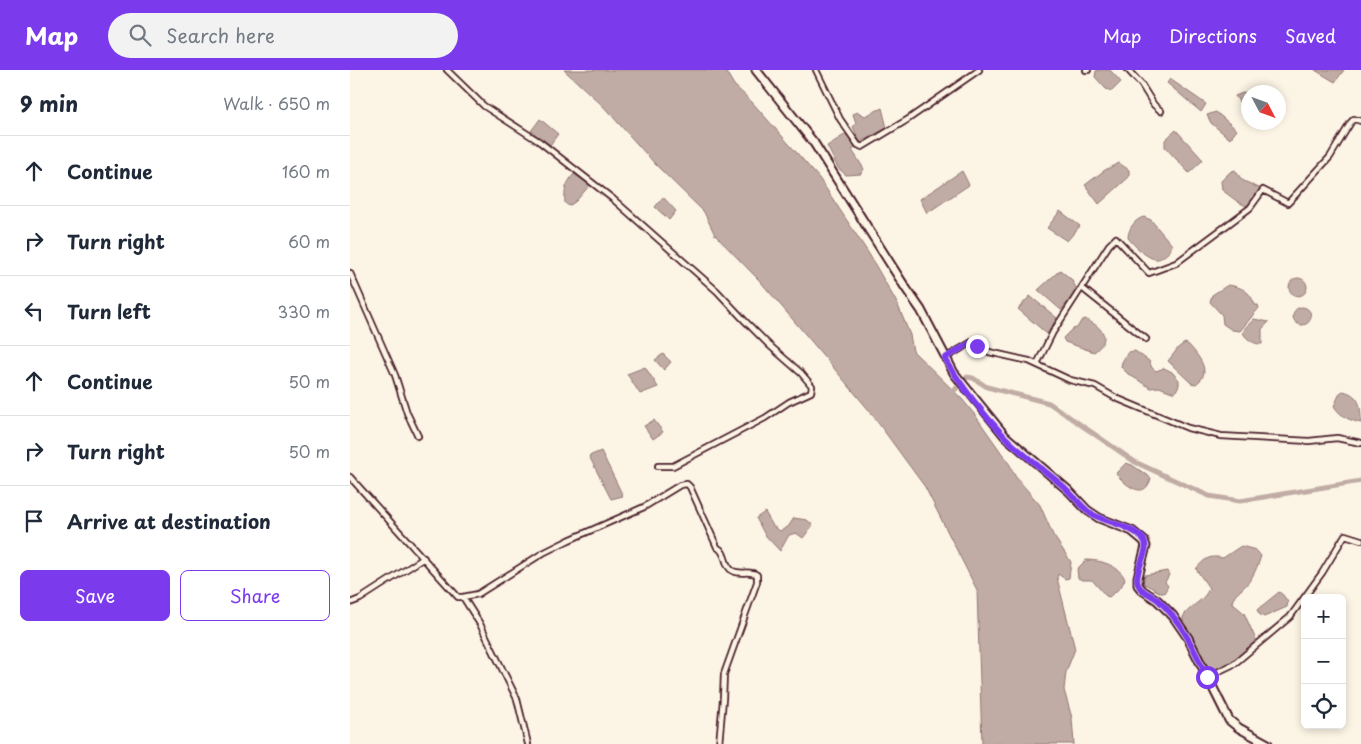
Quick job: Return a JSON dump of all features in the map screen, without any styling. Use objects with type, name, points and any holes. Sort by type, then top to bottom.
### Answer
[{"type":"main road","points":[[756,70],[814,143],[905,287],[922,310],[945,358],[966,390],[1004,436],[1069,491],[1087,510],[1099,518],[1132,532],[1144,541],[1146,546],[1138,577],[1138,585],[1142,590],[1158,600],[1173,616],[1188,638],[1229,720],[1239,728],[1268,744]]},
{"type":"street","points":[[447,70],[484,106],[540,142],[613,199],[718,291],[745,321],[801,373],[812,386],[811,392],[789,402],[765,418],[707,449],[673,466],[658,466]]},
{"type":"street","points":[[816,70],[840,119],[858,145],[862,147],[907,120],[978,70]]},
{"type":"street","points":[[1128,70],[1141,84],[1160,111]]},
{"type":"street","points":[[1037,364],[1053,332],[1109,245],[1116,238],[1145,270],[1151,273],[1176,263],[1250,208],[1263,190],[1288,203],[1330,157],[1351,122],[1354,119],[1361,121]]},
{"type":"street","points":[[350,273],[395,376],[407,413],[418,436]]},
{"type":"street","points":[[1082,288],[1146,339]]},
{"type":"street","points":[[945,358],[972,342],[989,352],[1037,364],[1070,380],[1094,386],[1116,398],[1188,428],[1220,436],[1309,441],[1337,438],[1361,443]]},
{"type":"street","points":[[350,478],[458,597],[463,598],[478,594],[543,553],[644,507],[680,485],[687,484],[716,547],[724,553],[728,566],[734,572],[753,572],[757,575],[757,582],[724,674],[719,744]]},
{"type":"street","points":[[1207,677],[1234,664],[1290,616],[1322,573],[1345,535],[1361,540]]},
{"type":"street","points":[[350,603],[368,594],[424,558]]},
{"type":"street","points":[[463,598],[480,624],[517,699],[528,744]]},
{"type":"shaded area","points":[[564,70],[725,70],[734,85],[751,101],[819,178],[869,254],[897,303],[910,335],[913,351],[962,399],[975,415],[1010,465],[1015,476],[1040,505],[1053,535],[1071,562],[1069,578],[1065,579],[1058,574],[1057,578],[1075,649],[1066,672],[1064,690],[1072,718],[1074,744],[982,744],[977,590],[925,487],[868,409],[759,280],[715,235],[704,212],[656,165],[603,106]]},
{"type":"shaded area","points":[[1110,70],[1121,82],[1112,91],[1106,89],[1095,77],[1096,71]]},
{"type":"shaded area","points":[[1315,70],[1344,70],[1335,82]]},
{"type":"shaded area","points":[[1170,79],[1206,104],[1201,112],[1167,83]]},
{"type":"shaded area","points":[[1241,94],[1241,104],[1235,96]]},
{"type":"shaded area","points":[[882,108],[887,128],[860,142],[853,127],[856,123],[853,114],[858,112],[865,116]]},
{"type":"shaded area","points":[[1216,112],[1237,130],[1230,139],[1211,123],[1207,115]]},
{"type":"shaded area","points":[[540,119],[558,134],[550,145],[531,131]]},
{"type":"shaded area","points":[[1176,130],[1203,160],[1189,173],[1165,147],[1165,140]]},
{"type":"shaded area","points":[[846,134],[857,147],[852,150],[864,169],[861,174],[846,175],[838,168],[827,146]]},
{"type":"shaded area","points":[[1119,163],[1129,170],[1129,177],[1099,204],[1085,185],[1105,170]]},
{"type":"shaded area","points":[[1235,170],[1242,180],[1261,189],[1251,203],[1246,206],[1222,190],[1221,181],[1230,172]]},
{"type":"shaded area","points":[[962,171],[969,185],[927,213],[920,199]]},
{"type":"shaded area","points":[[574,174],[590,185],[569,206],[565,203],[565,190]]},
{"type":"shaded area","points":[[663,197],[676,211],[669,220],[655,207]]},
{"type":"shaded area","points":[[1060,211],[1080,226],[1067,241],[1047,228]]},
{"type":"shaded area","points":[[1144,217],[1151,220],[1172,245],[1170,251],[1160,259],[1149,257],[1140,251],[1128,238],[1129,231],[1133,225]]},
{"type":"shaded area","points":[[1060,270],[1071,279],[1078,291],[1061,310],[1038,290]]},
{"type":"shaded area","points":[[1294,278],[1302,278],[1307,283],[1305,294],[1294,296],[1289,291],[1289,283]]},
{"type":"shaded area","points":[[1228,285],[1245,290],[1259,308],[1240,331],[1232,330],[1223,324],[1222,315],[1210,302],[1212,295]]},
{"type":"shaded area","points":[[1030,296],[1057,318],[1047,334],[1018,309]]},
{"type":"shaded area","points":[[1302,307],[1308,310],[1311,316],[1308,322],[1302,325],[1296,322],[1293,316],[1296,310]]},
{"type":"shaded area","points":[[1085,319],[1103,333],[1103,342],[1094,352],[1065,342],[1063,338],[1072,329],[1077,328],[1081,321]]},
{"type":"shaded area","points":[[1254,319],[1269,322],[1262,329],[1262,344],[1256,344],[1243,333],[1245,328]]},
{"type":"shaded area","points":[[1185,343],[1197,355],[1204,368],[1203,376],[1196,384],[1191,383],[1168,361],[1179,347]]},
{"type":"shaded area","points":[[1135,351],[1149,361],[1152,368],[1156,371],[1164,368],[1172,372],[1179,380],[1175,393],[1159,387],[1151,388],[1128,374],[1121,367],[1128,352]]},
{"type":"shaded area","points":[[663,354],[671,362],[664,370],[655,360]]},
{"type":"shaded area","points":[[645,367],[658,387],[640,394],[627,374]]},
{"type":"shaded area","points":[[1343,391],[1357,399],[1360,407],[1361,423],[1346,418],[1334,406],[1340,393]]},
{"type":"shaded area","points":[[654,420],[663,432],[653,439],[644,426]]},
{"type":"shaded area","points":[[601,451],[623,496],[611,499],[589,456]]},
{"type":"shaded area","points":[[1126,463],[1151,478],[1145,488],[1137,490],[1118,476],[1116,473]]},
{"type":"shaded area","points":[[765,512],[773,526],[780,531],[788,527],[794,518],[807,520],[813,525],[803,538],[796,533],[789,535],[780,551],[765,535],[756,518]]},
{"type":"shaded area","points":[[1241,546],[1256,550],[1261,556],[1251,579],[1236,595],[1232,603],[1244,613],[1257,642],[1234,661],[1209,673],[1183,622],[1183,617],[1204,596],[1209,588],[1196,569],[1208,558],[1223,558]]},
{"type":"shaded area","points":[[1086,560],[1103,562],[1118,570],[1125,579],[1121,587],[1109,597],[1092,580],[1078,578],[1077,569]]},
{"type":"shaded area","points":[[1167,571],[1169,575],[1165,582],[1168,586],[1164,593],[1143,583],[1145,575]]},
{"type":"shaded area","points":[[1279,592],[1288,602],[1287,607],[1264,617],[1259,614],[1257,610]]},
{"type":"waterway","points":[[951,394],[967,377],[973,378],[987,387],[1049,403],[1135,462],[1209,496],[1240,501],[1361,481]]},
{"type":"route","points":[[977,346],[972,342],[945,358],[954,373],[1004,436],[1069,491],[1087,510],[1099,518],[1132,532],[1144,541],[1146,546],[1140,567],[1138,585],[1142,590],[1158,600],[1173,616],[1188,638],[1207,677]]}]
